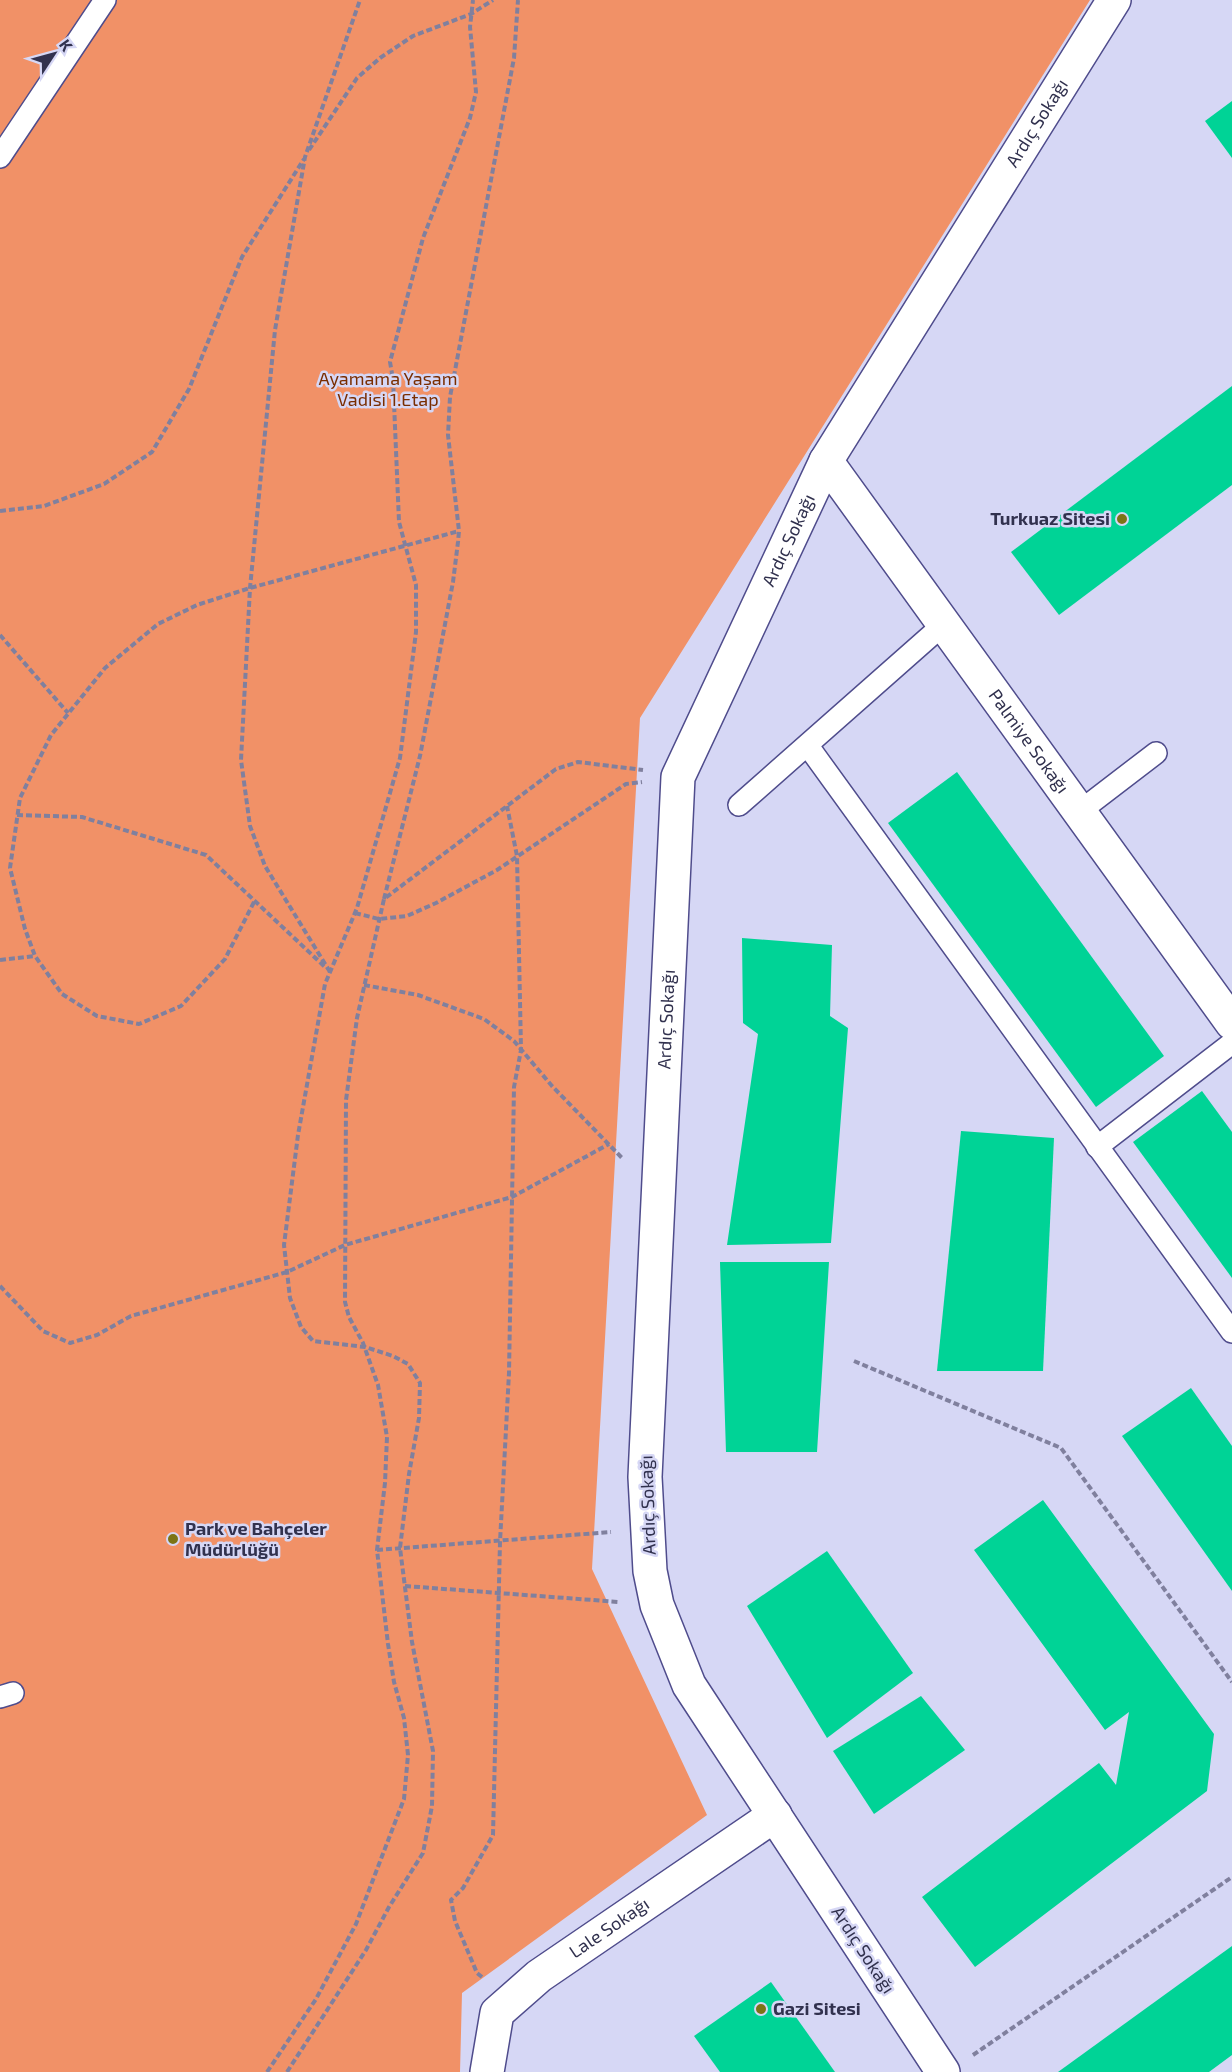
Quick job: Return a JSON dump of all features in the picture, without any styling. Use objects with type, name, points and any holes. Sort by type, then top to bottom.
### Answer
[{"type":"street","name":"Ardıç Sokağı","points":[[956,2065],[775,1815],[689,1685],[657,1605],[650,1571],[645,1477],[678,777],[826,461],[1114,0]]},
{"type":"street","name":"Palmiye Sokağı","points":[[826,461],[1232,1023]]},
{"type":"street","name":"Lale Sokağı","points":[[487,2072],[497,2013],[539,1976],[775,1815]]},
{"type":"lane","points":[[0,157],[105,0]]},
{"type":"lane","points":[[739,805],[944,624]]},
{"type":"lane","points":[[808,746],[1232,1332]]},
{"type":"lane","points":[[1079,812],[1156,753]]},
{"type":"lane","points":[[1098,1147],[1232,1043]]},
{"type":"path","points":[[330,972],[265,866],[250,826],[241,760],[250,588],[274,330],[305,157],[360,0]]},
{"type":"path","points":[[287,2072],[366,1950],[423,1852],[432,1806],[433,1751],[412,1642],[400,1548],[419,1418],[420,1383],[408,1364],[393,1356],[364,1347],[313,1341],[301,1328],[290,1298],[284,1245],[298,1135],[325,984],[355,913],[400,758],[416,632],[416,585],[399,522],[393,379],[390,362],[423,238],[470,118],[476,92],[470,27],[473,0]]},
{"type":"path","points":[[0,511],[44,506],[104,484],[152,452],[189,388],[242,257],[357,78],[413,36],[471,14],[493,0]]},
{"type":"path","points":[[267,2072],[316,1999],[356,1924],[404,1799],[408,1755],[404,1718],[394,1682],[377,1550],[385,1483],[387,1437],[378,1385],[364,1347],[349,1317],[345,1302],[346,1100],[357,1018],[420,756],[453,582],[459,531],[448,435],[450,397],[514,58],[518,0]]},
{"type":"path","points":[[254,902],[225,959],[181,1006],[139,1024],[97,1016],[62,994],[35,956],[25,929],[10,868],[20,798],[51,735],[105,668],[158,624],[197,605],[250,588],[459,531]]},
{"type":"path","points":[[0,635],[69,712]]},
{"type":"path","points":[[384,899],[556,769],[578,762],[615,765],[678,777]]},
{"type":"path","points":[[355,913],[379,919],[407,916],[496,870],[626,784],[678,777]]},
{"type":"path","points":[[507,806],[517,856],[521,1050],[514,1087],[509,1373],[500,1542],[493,1835],[463,1888],[451,1900],[455,1921],[477,1973],[513,2000]]},
{"type":"path","points":[[17,815],[82,817],[206,855],[330,972]]},
{"type":"path","points":[[0,960],[35,956]]},
{"type":"path","points":[[364,985],[418,994],[484,1019],[514,1041],[552,1086],[658,1193]]},
{"type":"path","points":[[0,1286],[43,1331],[70,1343],[97,1335],[131,1316],[287,1272],[345,1245],[512,1197],[609,1144]]},
{"type":"path","points":[[855,1361],[1061,1448],[1232,1682]]},
{"type":"path","points":[[377,1550],[648,1529]]},
{"type":"path","points":[[405,1586],[657,1605]]},
{"type":"path","points":[[956,2065],[1232,1876]]},
{"type":"green space","name":"Ayamama Yaşam Vadisi 1.Etap","points":[[0,0],[1090,0],[640,718],[592,1569],[707,1815],[462,1993],[460,2072],[0,2072]]},
{"type":"building","points":[[1232,101],[1232,158],[1205,121]]},
{"type":"building","name":"Turkuaz Sitesi","points":[[1232,386],[1232,485],[1059,615],[1011,552]]},
{"type":"building","points":[[957,772],[1164,1056],[1096,1107],[888,823]]},
{"type":"building","points":[[742,938],[832,945],[830,1016],[848,1028],[831,1243],[727,1245],[758,1034],[743,1023]]},
{"type":"building","points":[[1202,1091],[1232,1132],[1232,1278],[1133,1142]]},
{"type":"building","points":[[961,1131],[1054,1138],[1043,1371],[937,1371]]},
{"type":"building","points":[[720,1262],[829,1262],[817,1452],[726,1452]]},
{"type":"building","points":[[1191,1388],[1232,1446],[1232,1591],[1122,1436]]},
{"type":"building","points":[[1043,1500],[1214,1734],[1207,1791],[975,1967],[922,1897],[1099,1763],[1116,1785],[1129,1712],[1105,1730],[974,1550]]},
{"type":"building","points":[[827,1551],[913,1673],[827,1738],[747,1606]]},
{"type":"building","points":[[921,1696],[965,1750],[874,1814],[833,1751]]},
{"type":"building","points":[[1232,1946],[1232,2055],[1209,2072],[1058,2072]]},
{"type":"building","name":"Gazi Sitesi","points":[[771,1982],[835,2072],[720,2072],[694,2036]]},
{"type":"place","name":"Turkuaz Sitesi","points":[[1122,519]]},
{"type":"place","name":"Park ve Bahçeler Müdürlüğü","points":[[173,1539]]},
{"type":"place","name":"Gazi Sitesi","points":[[761,2009]]}]
